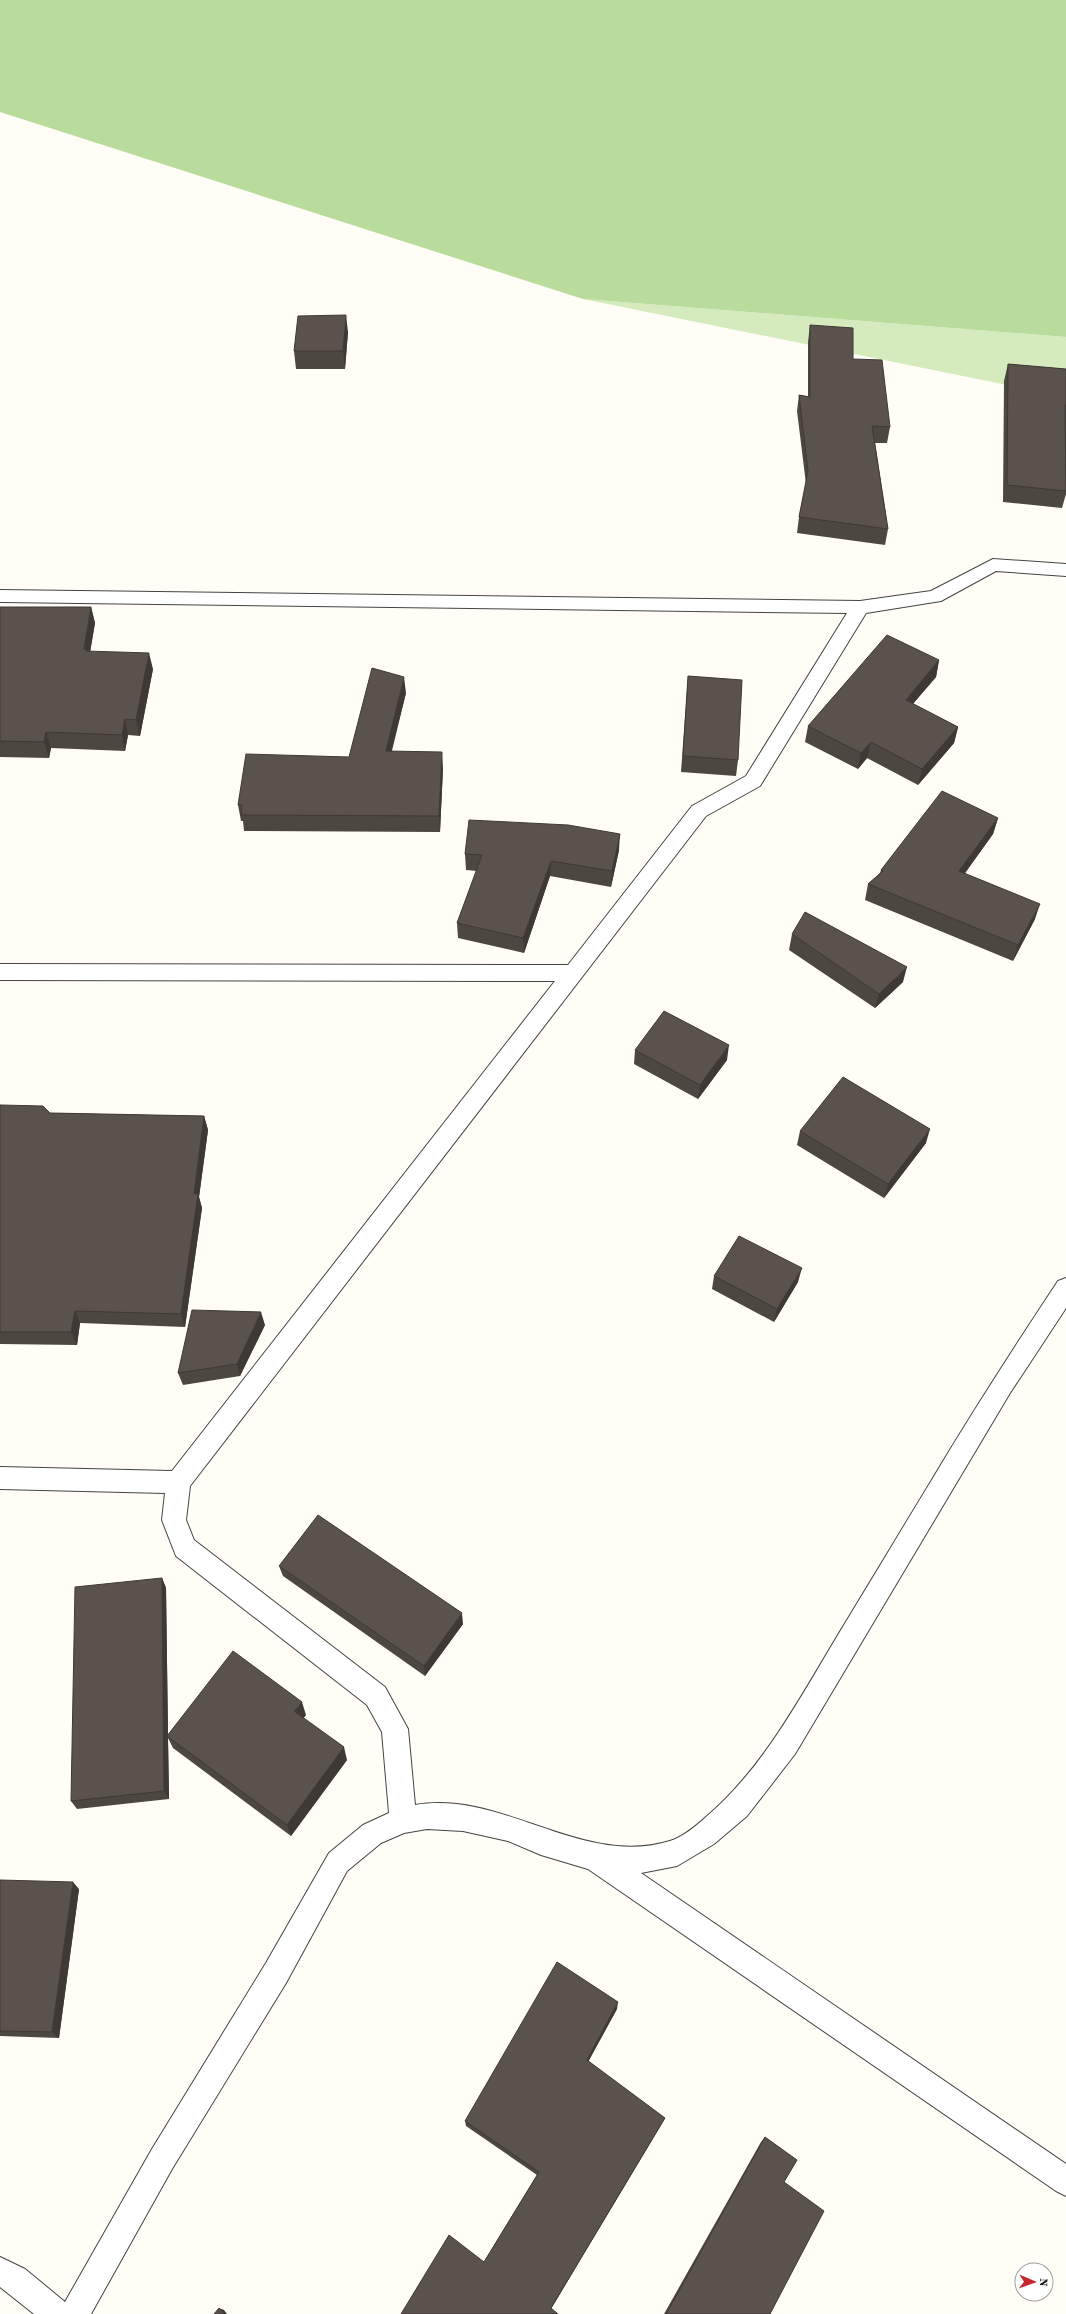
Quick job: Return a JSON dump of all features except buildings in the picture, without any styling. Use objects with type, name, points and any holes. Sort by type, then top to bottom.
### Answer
[{"type":"street","points":[[0,596],[860,607],[935,597],[993,565],[1066,570]]},
{"type":"street","points":[[403,1820],[395,1729],[376,1696],[185,1548],[174,1520],[178,1482],[699,811],[753,782],[860,607]]},
{"type":"street","points":[[0,972],[573,973]]},
{"type":"street","points":[[75,2314],[162,2158],[276,1973],[338,1862],[372,1834],[403,1820],[428,1816],[463,1818],[510,1828],[541,1842],[594,1857],[641,1860],[677,1853],[705,1835],[738,1807],[786,1745],[986,1411],[1066,1288]]},
{"type":"street","points":[[0,1478],[178,1482]]},
{"type":"street","points":[[594,1857],[1066,2181]]},
{"type":"street","points":[[0,2272],[15,2279],[57,2314]]},
{"type":"green space","points":[[0,0],[1066,0],[1066,337],[583,299],[0,112]]},
{"type":"green space","points":[[583,299],[1066,337],[1066,397]]}]
